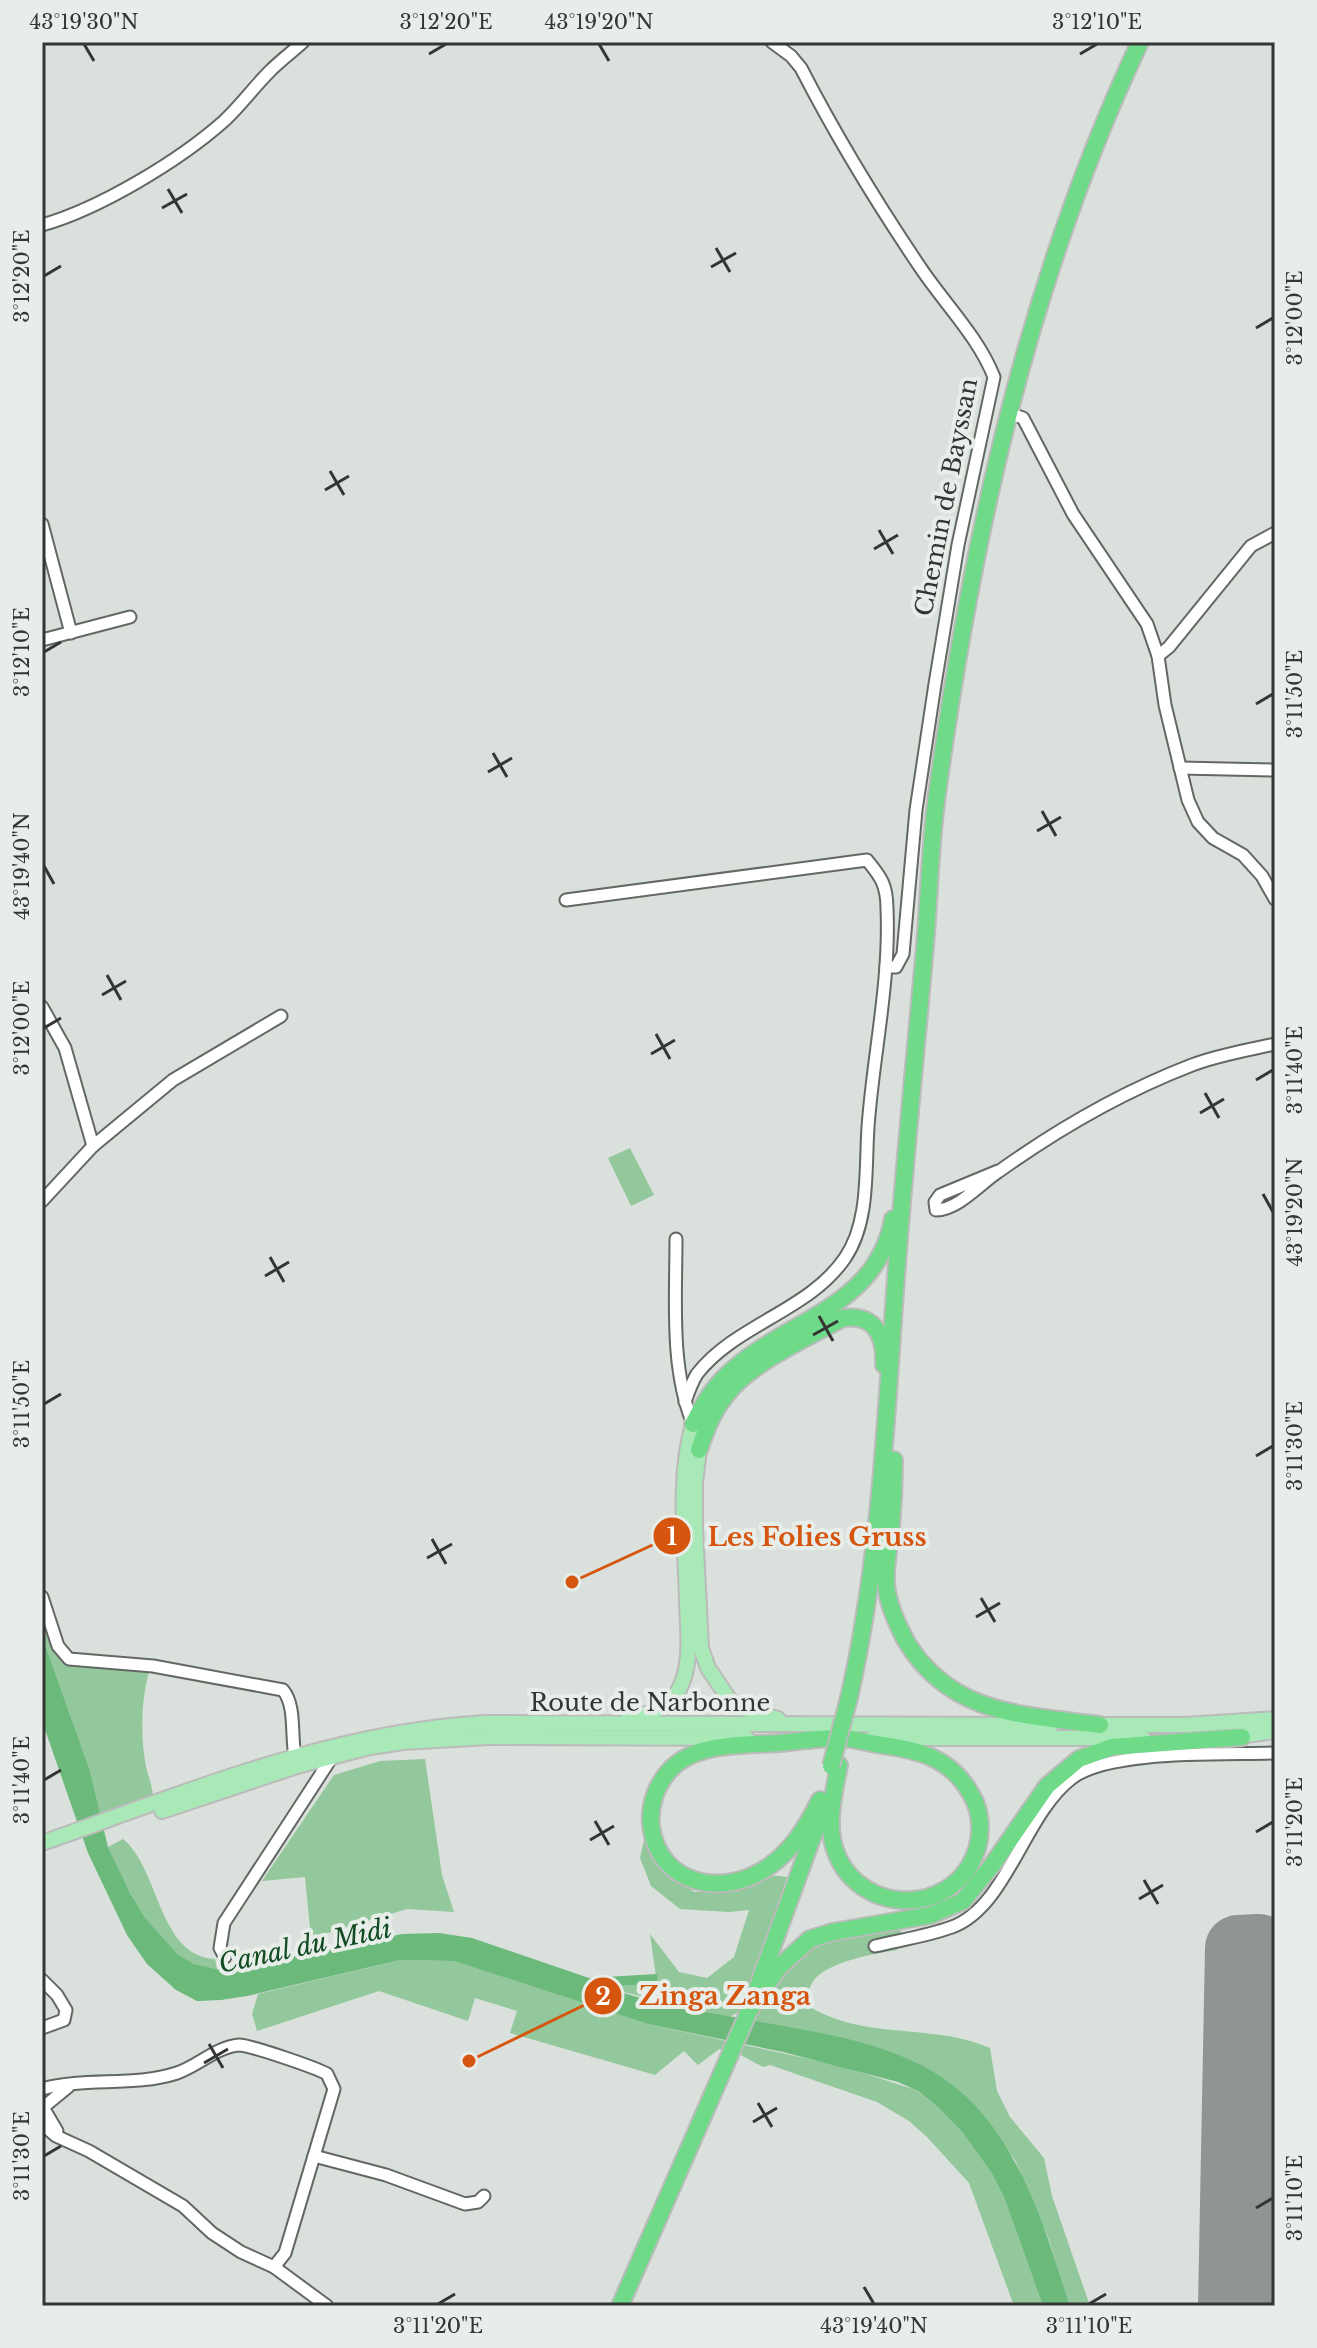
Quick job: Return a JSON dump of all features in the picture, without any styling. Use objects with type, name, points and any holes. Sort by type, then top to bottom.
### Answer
[{"type":"highway","points":[[853,1698],[880,1500],[936,805],[975,559],[1008,413],[1053,258],[1093,148],[1140,42]]},
{"type":"highway","points":[[948,728],[944,806],[904,1262],[894,1501],[886,1584],[898,1626],[914,1653],[930,1672],[958,1695],[992,1709],[1100,1725]]},
{"type":"highway","points":[[693,1424],[707,1397],[728,1373],[839,1302],[864,1281],[873,1268],[891,1234],[911,1091]]},
{"type":"highway","points":[[699,1450],[710,1418],[729,1390],[753,1370],[843,1318],[859,1316],[870,1320],[878,1333],[884,1354],[880,1500]]},
{"type":"highway","points":[[620,2306],[746,2011],[835,1766],[874,1615],[894,1448]]},
{"type":"highway","points":[[746,2011],[779,1967],[810,1939],[931,1915],[963,1901],[993,1864],[1047,1786],[1079,1759],[1112,1747],[1242,1737]]},
{"type":"highway","points":[[843,1738],[906,1748],[932,1757],[951,1767],[966,1784],[975,1802],[980,1825],[978,1847],[969,1866],[952,1886],[933,1897],[905,1901],[881,1897],[864,1889],[849,1875],[832,1837],[835,1766],[807,1826],[769,1867],[751,1876],[727,1884],[688,1879],[671,1868],[658,1851],[651,1806],[658,1786],[671,1769],[689,1757],[733,1745],[843,1738]]},
{"type":"highway","points":[[746,2011],[820,1800]]},
{"type":"highway","points":[[613,2306],[725,2059]]},
{"type":"main road","points":[[533,1723],[643,1716],[676,1696],[686,1675],[688,1646],[685,1486],[687,1447],[693,1424]]},
{"type":"main road","points":[[699,1450],[695,1483],[698,1623],[701,1648],[708,1668],[720,1690],[739,1707],[764,1716],[814,1725]]},
{"type":"main road","name":"Route de Narbonne","points":[[42,1853],[67,1839],[350,1741],[432,1726],[533,1723],[1199,1725],[1275,1719]]},
{"type":"main road","name":"Route de Narbonne","points":[[296,1761],[370,1747],[454,1738],[1242,1737],[1275,1731]]},
{"type":"main road","name":"Route de Narbonne","points":[[42,1843],[67,1839]]},
{"type":"street","points":[[42,225],[67,218],[137,181],[198,142],[222,123],[270,71],[303,42]]},
{"type":"street","name":"Chemin de Bayssan","points":[[772,42],[801,68],[876,199],[979,349],[994,377],[958,545],[931,710],[916,810],[903,954],[896,967],[886,967]]},
{"type":"street","points":[[1008,413],[1023,418],[1073,514],[1147,624],[1158,656],[1165,705],[1188,800],[1198,822],[1213,838],[1243,855],[1262,876],[1275,899]]},
{"type":"street","points":[[42,524],[71,633]]},
{"type":"street","points":[[1158,656],[1169,647],[1251,546],[1275,533]]},
{"type":"street","points":[[42,640],[130,617]]},
{"type":"street","points":[[1180,768],[1275,770]]},
{"type":"street","points":[[566,900],[867,860],[883,879],[888,907],[886,967],[857,1233],[833,1275],[714,1357],[696,1376],[685,1402]]},
{"type":"street","points":[[42,1007],[65,1048],[93,1146]]},
{"type":"street","points":[[42,1201],[93,1146],[173,1080],[281,1016]]},
{"type":"street","points":[[998,1171],[940,1195],[935,1202],[936,1210],[960,1200],[998,1171],[1092,1110],[1193,1064],[1275,1044]]},
{"type":"street","points":[[676,1239],[676,1326],[685,1402],[699,1450]]},
{"type":"street","points":[[693,1424],[710,1418]]},
{"type":"street","points":[[42,1597],[58,1646],[69,1659],[153,1666],[283,1690],[291,1706],[291,1740],[296,1761]]},
{"type":"street","points":[[225,1957],[220,1948],[224,1923],[332,1756],[350,1741]]},
{"type":"street","points":[[875,1946],[953,1927],[968,1918],[1001,1881],[1025,1835],[1072,1778],[1110,1762],[1275,1753]]},
{"type":"street","points":[[42,1980],[66,2010],[64,2020],[42,2028]]},
{"type":"street","points":[[274,2267],[285,2253],[334,2089],[331,2079],[322,2071],[242,2045],[221,2050],[179,2072],[162,2076],[75,2082],[42,2091],[44,2108],[54,2128],[66,2139],[183,2206],[201,2225],[241,2252],[274,2267],[327,2306]]},
{"type":"street","points":[[44,2108],[52,2097],[75,2082]]},
{"type":"street","points":[[42,2124],[56,2136],[66,2139]]},
{"type":"street","points":[[314,2156],[386,2175],[465,2204],[478,2202],[484,2196]]},
{"type":"shaded area","points":[[630,1148],[654,1195],[631,1206],[608,1158]]},
{"type":"shaded area","points":[[42,1597],[63,1653],[151,1665],[143,1702],[142,1729],[153,1805],[113,1818],[98,1813],[89,1768],[42,1636]]},
{"type":"shaded area","points":[[42,1636],[89,1768],[108,1847],[145,1918],[178,1955],[194,1964],[217,1969],[238,1968],[402,1934],[439,1933],[472,1938],[589,1978],[657,1974],[657,1984],[611,1986],[611,1989],[668,2005],[844,2038],[901,2056],[951,2084],[977,2108],[1000,2137],[1034,2202],[1070,2306],[1043,2306],[1004,2197],[991,2172],[963,2133],[939,2108],[918,2091],[898,2082],[783,2052],[648,2024],[454,1961],[400,1960],[221,2000],[197,2001],[176,1990],[147,1964],[127,1935],[88,1853],[42,1721]]},
{"type":"shaded area","points":[[425,1759],[442,1875],[454,1912],[407,1909],[311,1938],[305,1877],[262,1881],[334,1775],[380,1761]]},
{"type":"shaded area","points":[[123,1839],[145,1870],[171,1928],[182,1943],[196,1954],[215,1959],[217,1969],[192,1963],[177,1954],[152,1928],[108,1847]]},
{"type":"shaded area","points":[[644,1840],[666,1870],[694,1892],[731,1889],[769,1875],[787,1877],[743,2010],[729,2017],[611,1989],[611,1986],[657,1984],[650,1934],[679,1972],[707,1978],[734,1957],[749,1910],[680,1909],[651,1886],[640,1858]]},
{"type":"shaded area","points":[[891,1922],[901,1931],[897,1950],[852,1959],[830,1968],[814,1980],[803,2003],[850,2023],[943,2035],[990,2048],[997,2091],[1010,2117],[1044,2158],[1052,2196],[1090,2306],[1070,2306],[1049,2240],[1015,2160],[977,2110],[949,2082],[849,2040],[747,2020],[798,1948]]},
{"type":"shaded area","points":[[400,1960],[454,1961],[648,2024],[841,2066],[916,2090],[963,2133],[991,2172],[1004,2197],[1043,2306],[1014,2306],[969,2183],[909,2121],[877,2102],[770,2065],[763,2067],[737,2053],[719,2049],[698,2065],[684,2051],[655,2075],[510,2033],[517,2011],[475,1998],[468,2021],[379,1991],[257,2031],[252,2014],[258,1994]]},
{"type":"runway","points":[[1231,2306],[1238,1948],[1259,1947],[1254,2306]]},
{"type":"place","name":"Les Folies Gruss","points":[[572,1582]]},
{"type":"place","name":"Zinga Zanga","points":[[469,2061]]},
{"type":"water label","name":"Canal du Midi","points":[[305,1946]]}]
